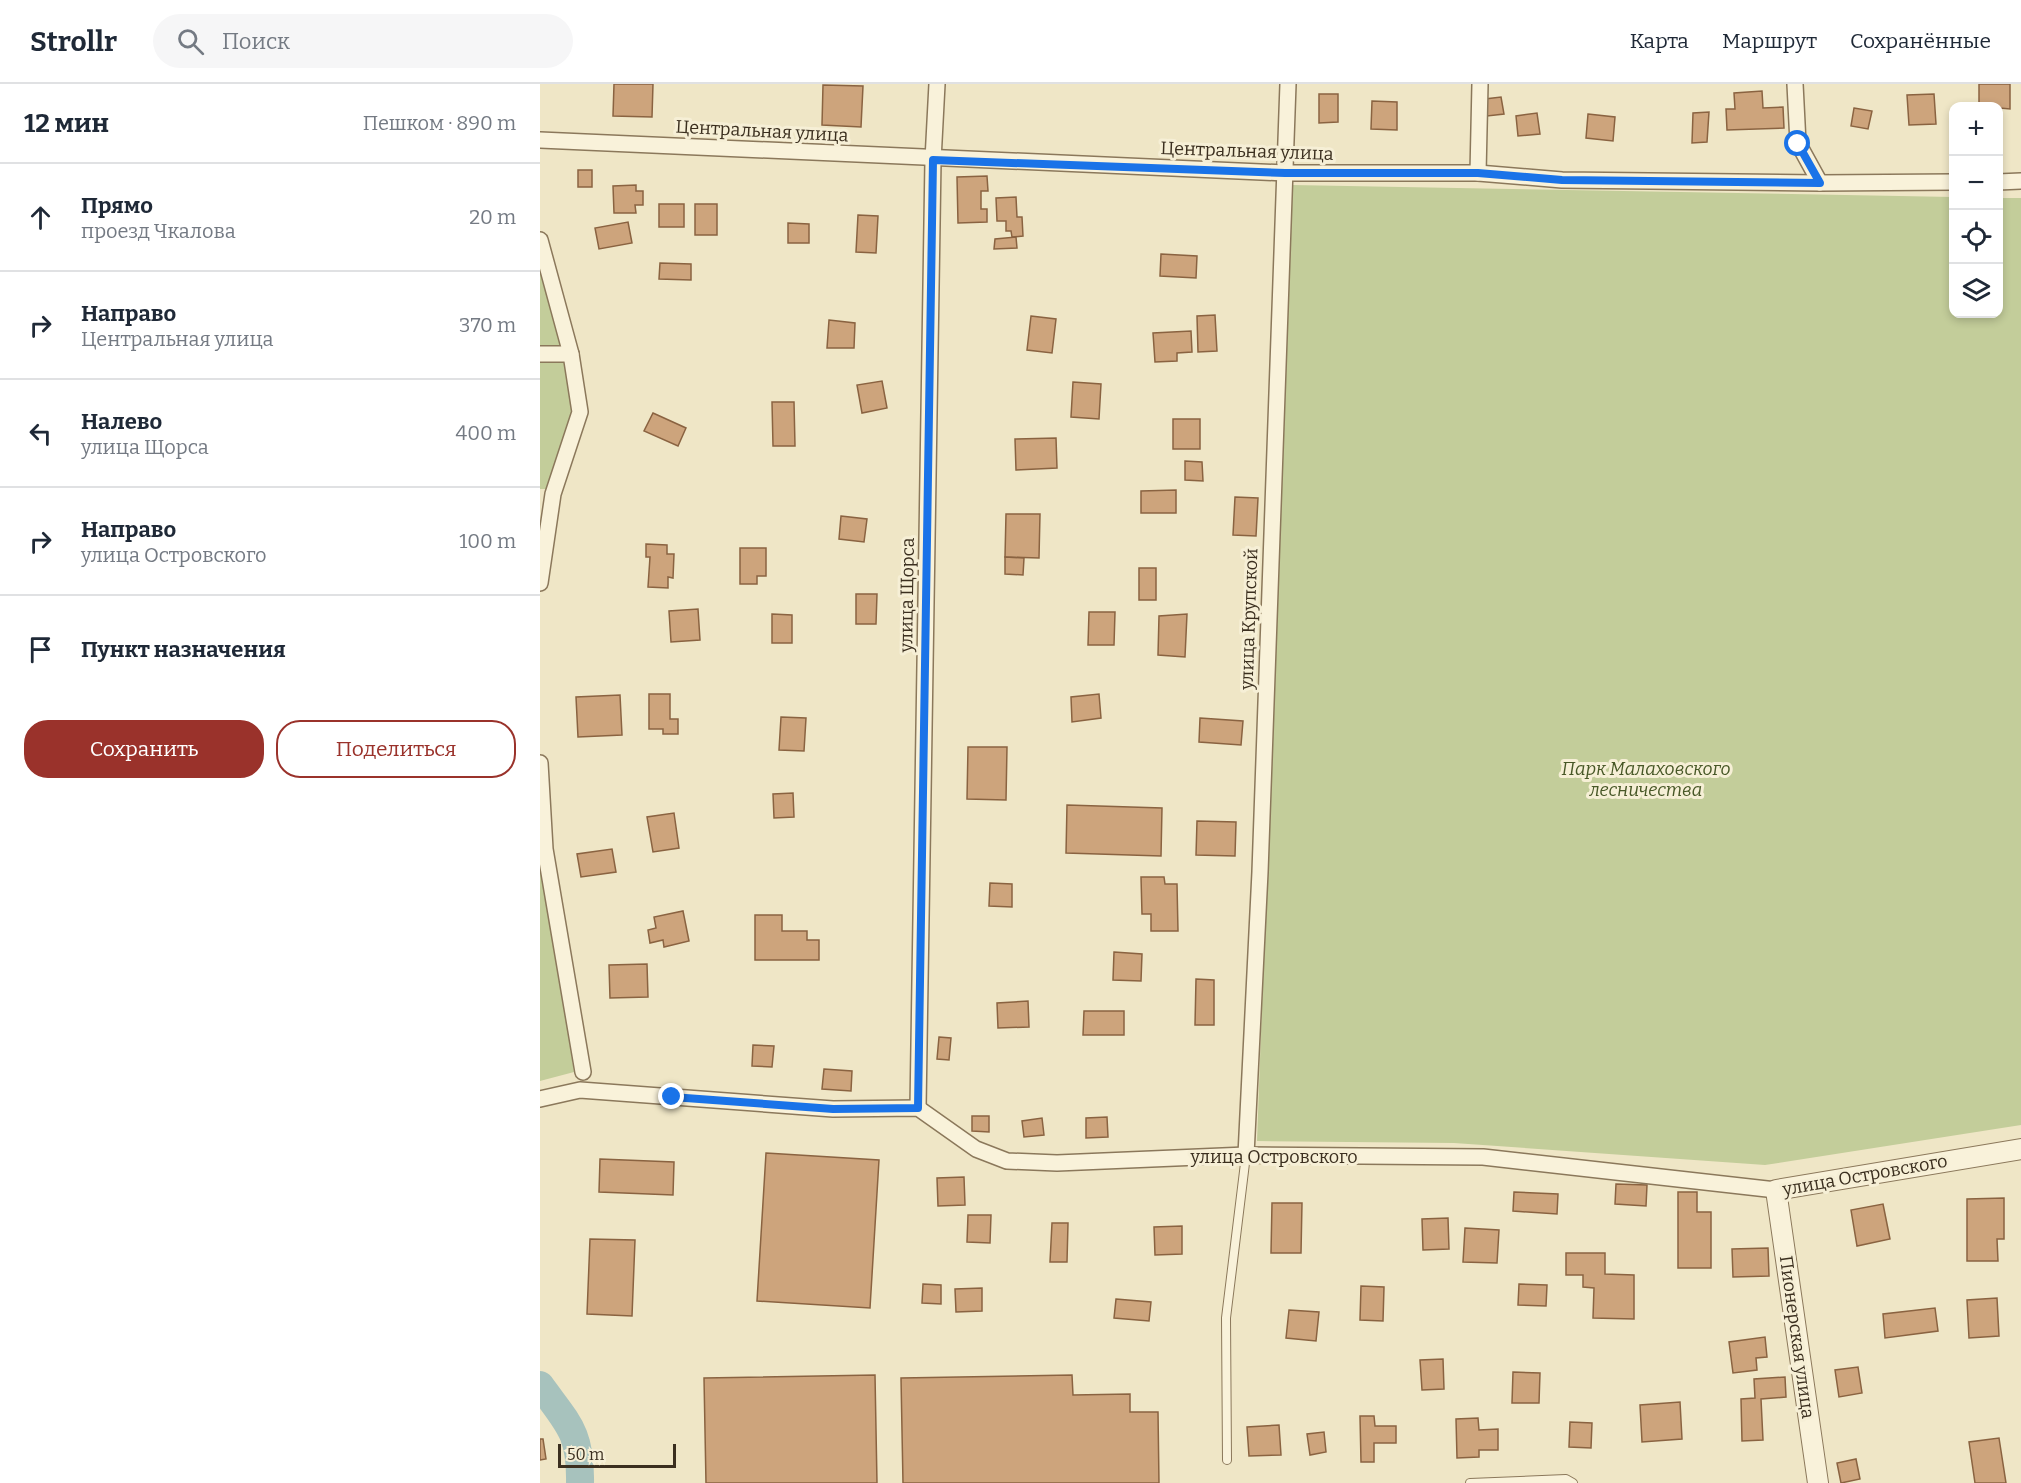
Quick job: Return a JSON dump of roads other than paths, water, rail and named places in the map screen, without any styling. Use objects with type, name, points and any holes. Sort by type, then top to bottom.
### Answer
[{"type":"street","name":"улица Щорса","points":[[918,1108],[933,160],[937,84]]},
{"type":"street","name":"улица Крупской","points":[[1246,1155],[1260,872],[1288,84]]},
{"type":"street","points":[[1478,173],[1480,84]]},
{"type":"street","points":[[1795,84],[1798,144],[1820,183]]},
{"type":"street","name":"Центральная улица","points":[[540,140],[933,160],[1285,173],[1478,173],[1562,180],[1949,182]]},
{"type":"street","points":[[2003,182],[2021,182]]},
{"type":"street","points":[[540,240],[571,354],[580,412],[547,494],[540,583]]},
{"type":"street","points":[[540,354],[571,354]]},
{"type":"street","points":[[540,763],[545,849],[583,1071]]},
{"type":"street","points":[[540,1099],[580,1090],[833,1109],[918,1108]]},
{"type":"street","name":"улица Островского","points":[[918,1108],[976,1149],[1007,1161],[1057,1163],[1246,1155],[1483,1157],[1776,1190],[2021,1149]]},
{"type":"street","name":"Пионерская улица","points":[[1776,1190],[1818,1483]]},
{"type":"lane","points":[[1227,1460],[1226,1318],[1246,1155]]},
{"type":"lane","points":[[1470,1483],[1566,1479],[1573,1483]]},
{"type":"waterway","points":[[540,1385],[571,1430],[578,1452],[580,1483]]},
{"type":"park label","name":"Парк Малаховского лесничества","points":[[1646,779]]}]
